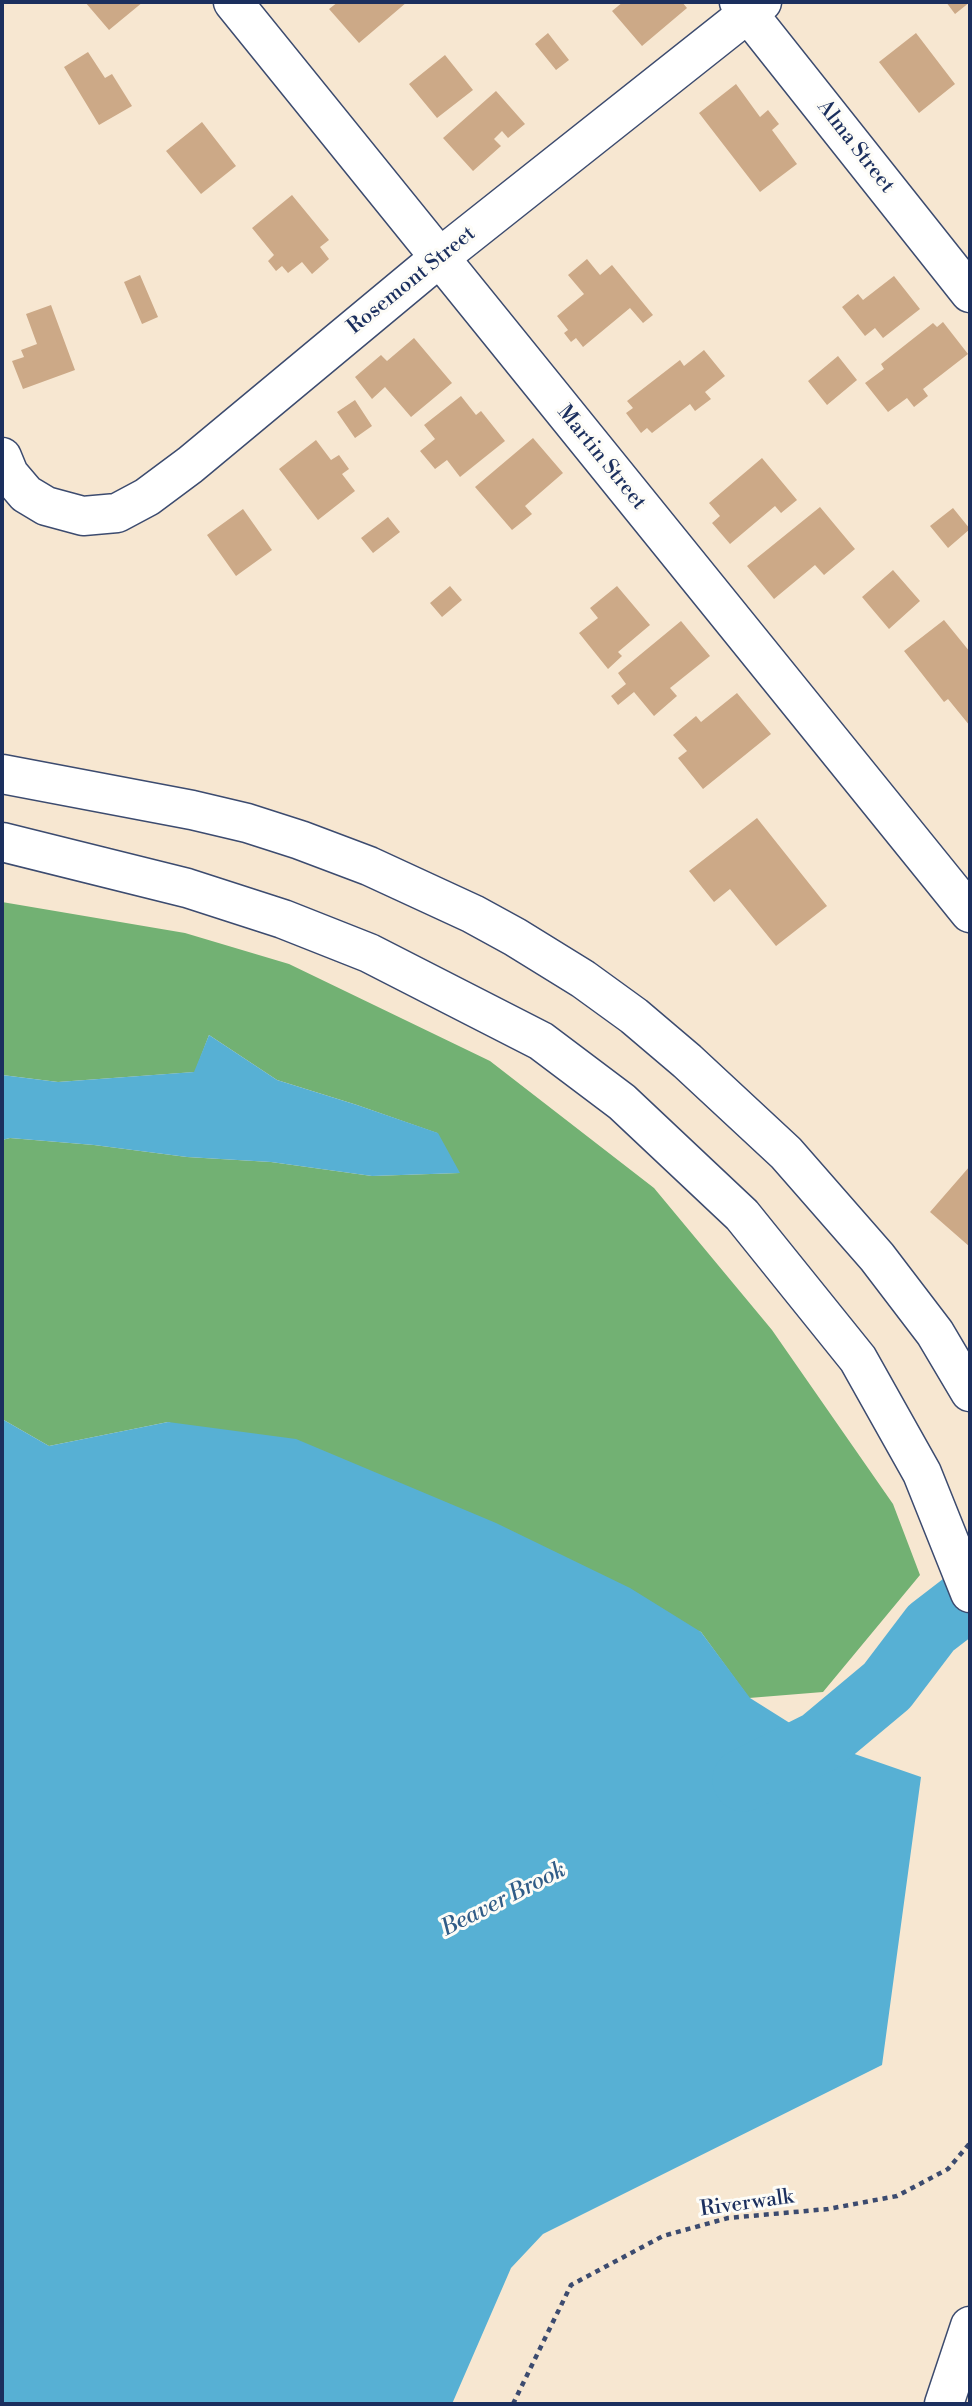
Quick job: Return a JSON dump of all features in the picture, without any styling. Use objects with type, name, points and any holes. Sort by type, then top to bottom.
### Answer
[{"type":"main road","name":"Martin Street","points":[[233,2],[970,913]]},
{"type":"main road","name":"Rosemont Street","points":[[2,457],[9,474],[26,494],[46,506],[83,516],[117,513],[148,497],[750,6]]},
{"type":"main road","name":"Alma Street","points":[[750,6],[970,293]]},
{"type":"main road","points":[[2,774],[134,797],[247,823],[300,840],[369,866],[473,914],[583,979],[634,1016],[669,1046],[786,1153],[877,1257],[934,1333],[970,1392]]},
{"type":"main road","points":[[2,842],[187,888],[283,919],[369,953],[541,1041],[622,1102],[741,1215],[858,1359],[922,1473],[970,1593]]},
{"type":"main road","points":[[944,2404],[970,2326]]},
{"type":"path","name":"Riverwalk","points":[[513,2404],[570,2285],[663,2236],[728,2218],[828,2209],[897,2196],[948,2169],[970,2143]]},
{"type":"green space","points":[[2,902],[185,933],[289,964],[490,1061],[654,1188],[772,1330],[893,1504],[920,1575],[823,1692],[749,1698],[701,1632],[168,1422],[49,1446],[2,1419],[2,1140],[10,1138],[187,1157],[271,1162],[372,1176],[459,1173],[437,1133],[277,1080],[209,1035],[195,1072],[58,1082],[2,1075]]},
{"type":"water","points":[[209,1035],[277,1080],[438,1133],[460,1173],[372,1176],[271,1162],[187,1157],[10,1138],[2,1140],[2,1075],[58,1082],[194,1072]]},
{"type":"water","points":[[2,1419],[49,1446],[168,1422],[296,1439],[496,1523],[630,1588],[701,1632],[750,1698],[820,1742],[921,1777],[882,2065],[543,2234],[511,2268],[452,2404],[2,2404]]},
{"type":"building","points":[[85,2],[143,2],[109,30]]},
{"type":"building","points":[[338,2],[407,2],[359,43],[329,9]]},
{"type":"building","points":[[623,2],[682,2],[687,8],[642,46],[612,11]]},
{"type":"building","points":[[946,2],[970,2],[955,14]]},
{"type":"building","points":[[548,33],[569,60],[556,70],[535,44]]},
{"type":"building","points":[[916,33],[955,84],[919,113],[879,62]]},
{"type":"building","points":[[88,52],[105,78],[112,74],[132,106],[99,125],[64,67]]},
{"type":"building","points":[[445,55],[473,90],[437,118],[409,84]]},
{"type":"building","points":[[736,84],[760,117],[768,110],[779,124],[772,130],[797,164],[760,192],[699,113]]},
{"type":"building","points":[[496,91],[525,124],[508,138],[502,131],[494,139],[501,146],[473,171],[443,138]]},
{"type":"building","points":[[202,122],[236,166],[201,194],[166,151]]},
{"type":"building","points":[[292,195],[329,240],[320,247],[329,259],[312,274],[302,262],[288,273],[282,266],[276,271],[268,261],[274,255],[252,228]]},
{"type":"building","points":[[587,259],[600,275],[612,265],[653,315],[643,323],[630,308],[583,347],[576,338],[571,342],[564,333],[568,330],[557,316],[584,294],[568,275]]},
{"type":"building","points":[[140,275],[158,317],[142,324],[124,282]]},
{"type":"building","points":[[894,276],[920,309],[883,338],[875,328],[865,336],[842,307],[858,294],[863,300]]},
{"type":"building","points":[[51,305],[75,370],[23,389],[12,361],[24,357],[21,350],[37,344],[26,314]]},
{"type":"building","points":[[943,322],[968,354],[923,389],[928,396],[914,407],[907,398],[888,412],[865,383],[884,369],[881,364],[933,323],[937,327]]},
{"type":"building","points":[[414,338],[452,383],[411,417],[385,387],[372,399],[355,377],[381,355],[387,361]]},
{"type":"building","points":[[704,350],[725,376],[705,392],[711,399],[695,411],[690,404],[652,433],[647,428],[641,433],[626,413],[633,408],[627,401],[680,360],[684,366]]},
{"type":"building","points":[[838,356],[857,380],[827,405],[808,381]]},
{"type":"building","points":[[461,396],[476,415],[481,411],[505,441],[460,477],[447,460],[435,469],[420,451],[435,439],[424,425]]},
{"type":"building","points":[[355,400],[372,426],[355,438],[337,412]]},
{"type":"building","points":[[533,438],[563,473],[525,506],[532,514],[512,530],[475,487]]},
{"type":"building","points":[[316,440],[331,460],[339,455],[349,469],[342,474],[355,491],[318,520],[279,469]]},
{"type":"building","points":[[762,458],[797,500],[781,513],[775,506],[730,544],[712,523],[720,516],[709,503]]},
{"type":"building","points":[[820,507],[855,549],[824,575],[815,565],[774,599],[747,566]]},
{"type":"building","points":[[953,508],[970,529],[948,548],[930,526]]},
{"type":"building","points":[[243,509],[272,550],[236,576],[207,535]]},
{"type":"building","points":[[388,517],[400,532],[373,553],[361,538]]},
{"type":"building","points":[[893,570],[920,601],[889,629],[862,597]]},
{"type":"building","points":[[450,586],[462,600],[442,617],[430,603]]},
{"type":"building","points":[[617,586],[650,625],[618,652],[622,656],[608,669],[579,633],[598,618],[590,608]]},
{"type":"building","points":[[944,620],[970,652],[970,726],[948,699],[944,702],[904,651]]},
{"type":"building","points":[[681,621],[710,656],[670,688],[677,696],[654,716],[634,692],[618,705],[611,696],[626,684],[618,673]]},
{"type":"building","points":[[737,693],[771,734],[703,789],[678,758],[687,751],[673,735],[696,716],[701,722]]},
{"type":"building","points":[[757,818],[827,906],[776,946],[730,889],[714,902],[689,871]]},
{"type":"building","points":[[970,1166],[970,1247],[930,1212]]},
{"type":"waterway","name":"Beaver Brook","points":[[744,1780],[820,1742],[887,1686],[931,1628],[970,1598]]}]
